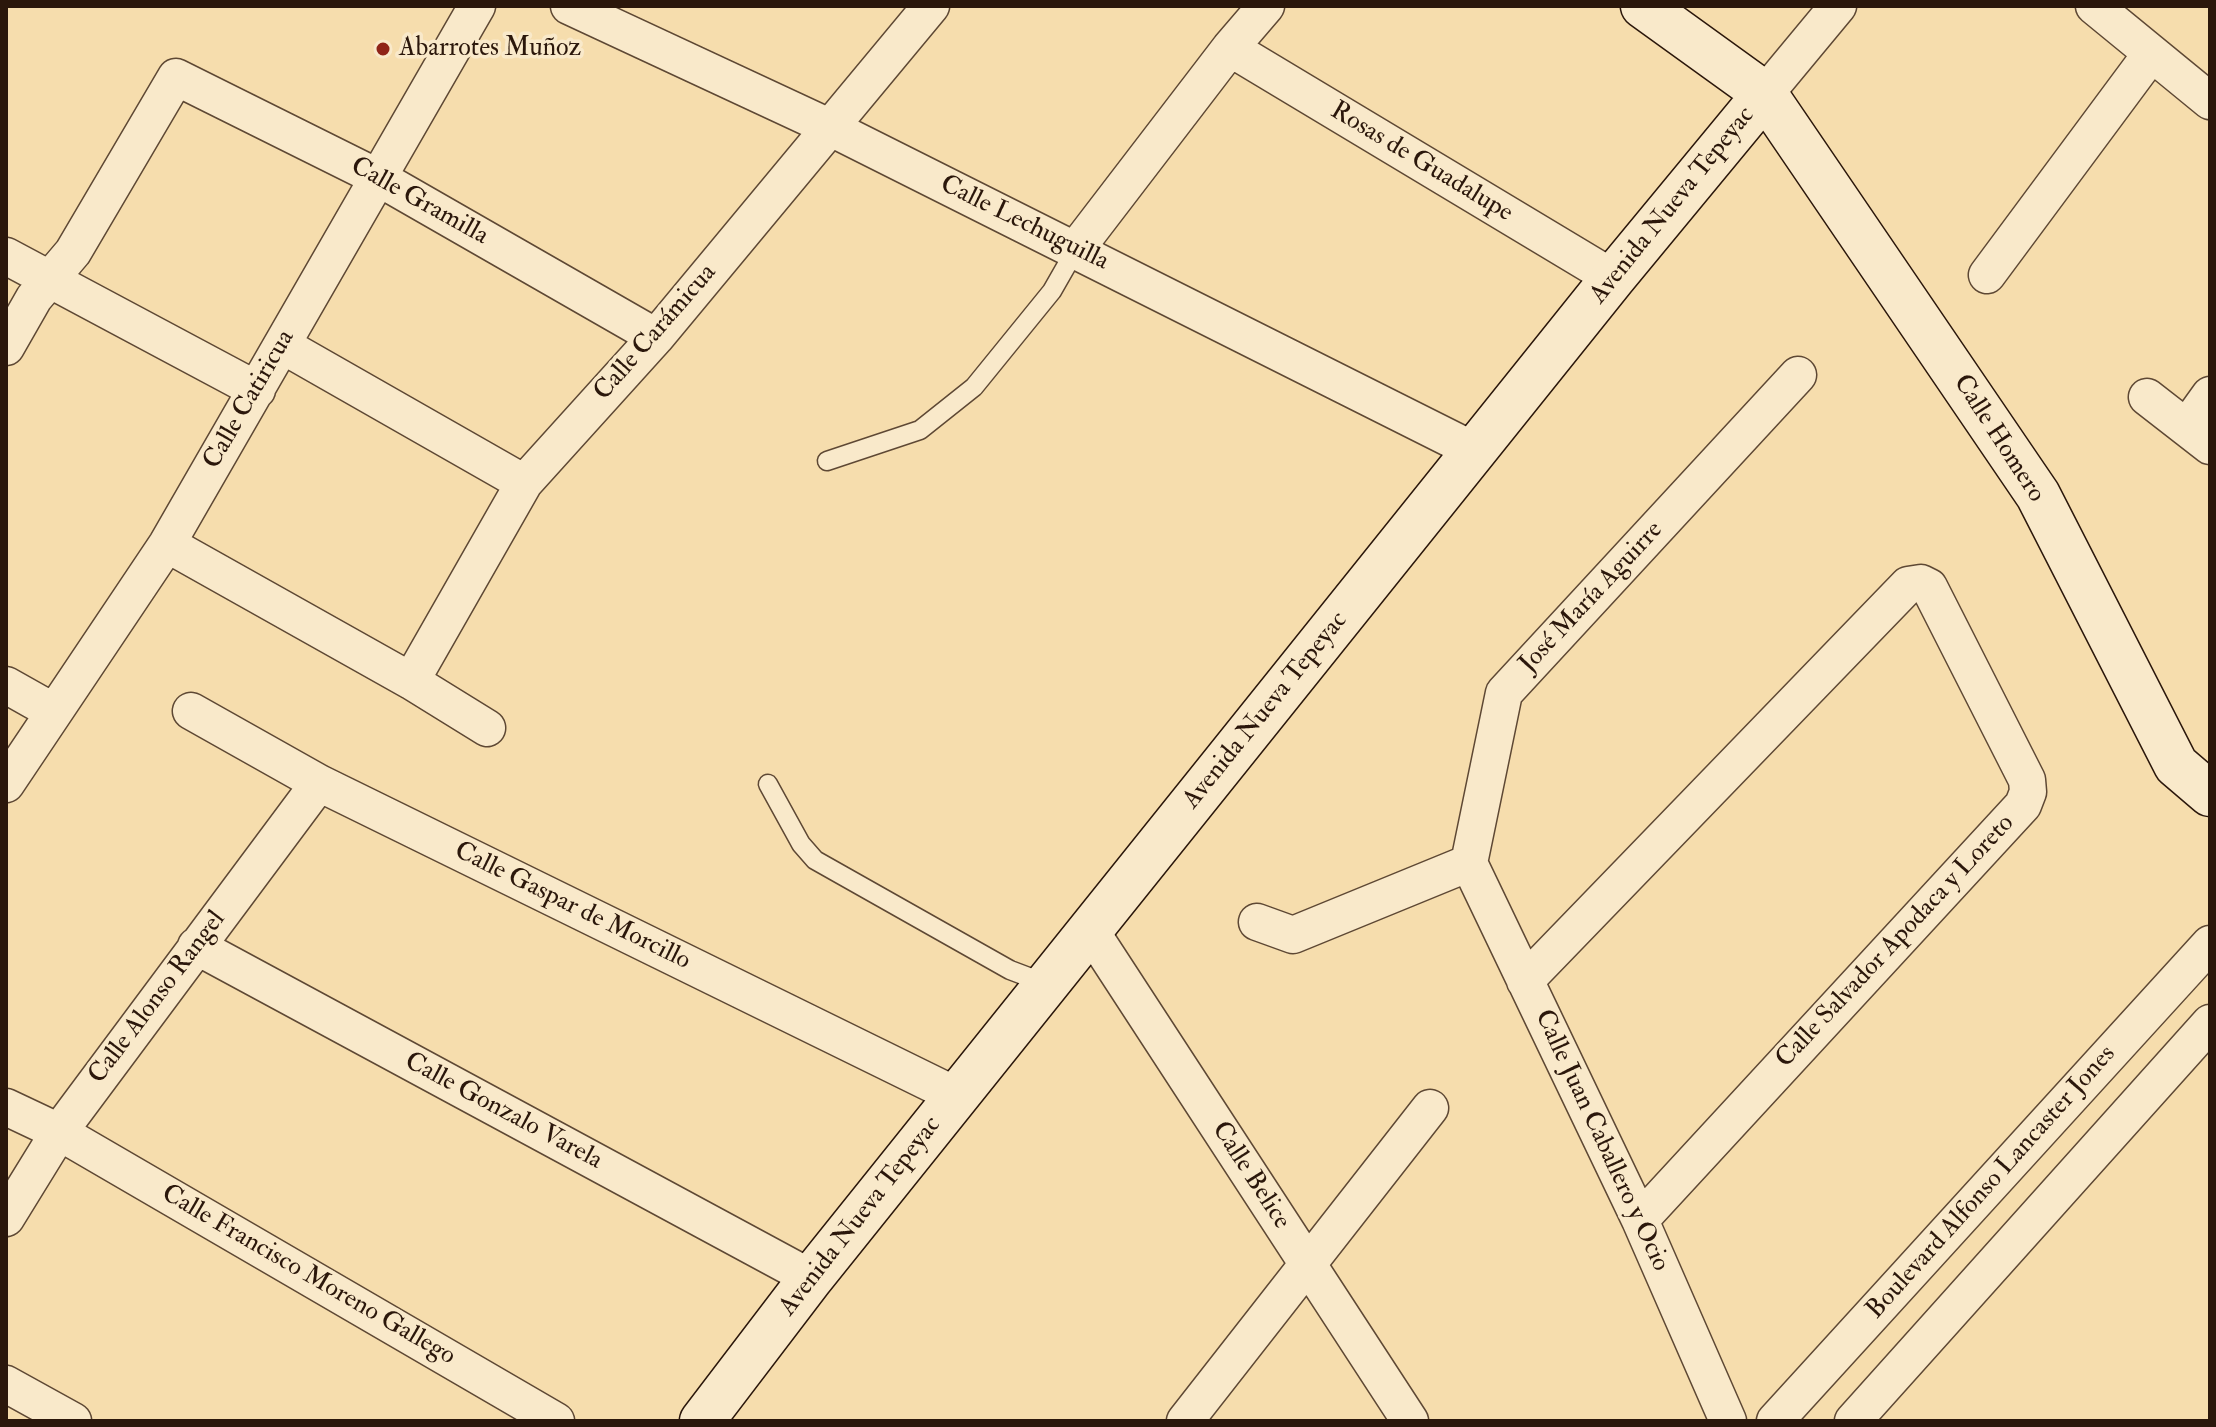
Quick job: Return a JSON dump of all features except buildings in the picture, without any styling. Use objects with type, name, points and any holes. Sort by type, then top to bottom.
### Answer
[{"type":"street","name":"Calle Catiricua","points":[[6,784],[167,544],[477,6]]},
{"type":"street","name":"Calle Lechuguilla","points":[[569,6],[829,127],[1475,451]]},
{"type":"street","name":"Calle Carámicua","points":[[411,681],[524,483],[656,337],[931,6]]},
{"type":"street","points":[[1076,249],[1230,48],[1266,6]]},
{"type":"street","name":"Calle Homero","points":[[1643,6],[1765,94],[2038,495],[2176,765],[2210,794]]},
{"type":"street","name":"Avenida Nueva Tepeyac","points":[[702,1421],[811,1278],[1613,278],[1838,6]]},
{"type":"street","points":[[2094,6],[2210,101]]},
{"type":"street","name":"Rosas de Guadalupe","points":[[1230,48],[1613,278]]},
{"type":"street","points":[[1987,275],[2151,54]]},
{"type":"street","name":"Calle Gramilla","points":[[49,281],[73,252],[176,77],[377,177],[656,337]]},
{"type":"street","points":[[6,256],[257,390]]},
{"type":"street","points":[[6,347],[34,298],[49,281]]},
{"type":"street","points":[[282,345],[524,483]]},
{"type":"street","name":"José María Aguirre","points":[[1469,863],[1504,693],[1798,375]]},
{"type":"street","points":[[2147,397],[2198,437],[2210,395]]},
{"type":"street","points":[[167,544],[411,681],[487,728]]},
{"type":"street","name":"Calle Salvador Apodaca y Loreto","points":[[1525,981],[1908,585],[1921,583],[1929,587],[2027,780],[2028,792],[2023,805],[1640,1220]]},
{"type":"street","points":[[6,685],[54,712]]},
{"type":"street","name":"Calle Gaspar de Morcillo","points":[[191,711],[319,783],[957,1096]]},
{"type":"street","name":"Calle Alonso Rangel","points":[[6,1218],[59,1132],[319,783]]},
{"type":"street","points":[[1257,922],[1293,935],[1469,863]]},
{"type":"street","name":"Calle Juan Caballero y Ocio","points":[[1469,863],[1640,1220],[1728,1421]]},
{"type":"street","name":"Calle Belice","points":[[1090,930],[1410,1421]]},
{"type":"street","name":"Boulevard Alfonso Lancaster Jones","points":[[1775,1421],[2210,944]]},
{"type":"street","name":"Calle Gonzalo Varela","points":[[196,946],[811,1278]]},
{"type":"street","points":[[1853,1421],[2210,1023]]},
{"type":"street","name":"Calle Francisco Moreno Gallego","points":[[6,1107],[59,1132],[556,1421]]},
{"type":"street","points":[[1185,1421],[1430,1108]]},
{"type":"street","points":[[1964,1213],[2005,1251]]},
{"type":"street","points":[[6,1384],[73,1421]]},
{"type":"lane","points":[[827,461],[920,430],[974,387],[1052,291],[1076,249]]},
{"type":"lane","points":[[768,784],[801,844],[815,860],[1010,970],[1047,984]]},
{"type":"place","name":"Abarrotes Muñoz","points":[[383,49]]}]
